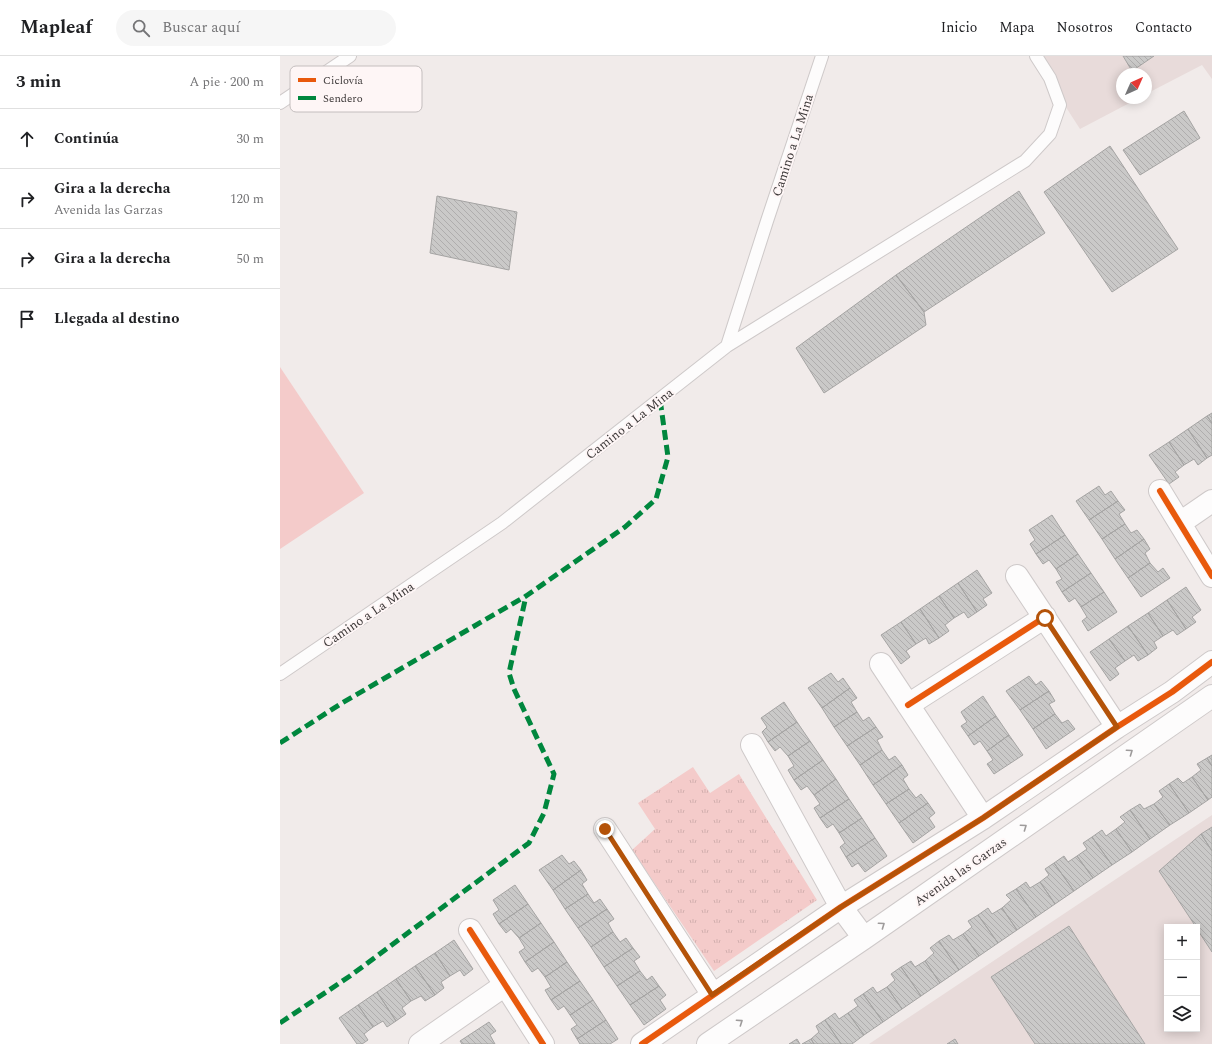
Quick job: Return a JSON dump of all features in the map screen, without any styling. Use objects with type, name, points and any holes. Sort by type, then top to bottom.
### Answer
[{"type":"street","points":[[1160,491],[1212,576]]},
{"type":"street","points":[[1180,523],[1212,501]]},
{"type":"street","points":[[1017,576],[1117,727]]},
{"type":"street","points":[[908,704],[1045,618]]},
{"type":"street","points":[[642,1044],[841,907],[983,818],[1117,727],[1172,692],[1212,662]]},
{"type":"street","points":[[881,664],[983,818]]},
{"type":"street","points":[[1172,692],[1186,713]]},
{"type":"street","name":"Avenida las Garzas","points":[[708,1044],[864,938],[1212,696]]},
{"type":"street","points":[[752,745],[841,907],[864,938]]},
{"type":"street","points":[[605,829],[712,995]]},
{"type":"street","points":[[470,930],[543,1044]]},
{"type":"street","points":[[420,1044],[505,984]]},
{"type":"lane","points":[[335,66],[350,56]]},
{"type":"lane","name":"Camino a La Mina","points":[[280,674],[502,523],[727,346],[822,56]]},
{"type":"lane","points":[[727,346],[1025,161],[1050,134],[1060,105],[1050,78],[1036,56]]},
{"type":"lane","points":[[280,103],[290,96]]},
{"type":"shaded area","points":[[1033,56],[1212,56],[1212,79],[1202,65],[1152,91],[1152,68],[1116,68],[1116,104],[1128,104],[1080,129]]},
{"type":"shaded area","points":[[1212,815],[1212,1044],[869,1044]]},
{"type":"green space","points":[[280,367],[364,493],[280,549]]},
{"type":"green space","points":[[693,767],[710,793],[739,774],[817,900],[714,971],[632,850],[655,829],[638,803]]},
{"type":"building","points":[[1123,56],[1154,56],[1136,68],[1130,68]]},
{"type":"building","points":[[1184,111],[1200,138],[1140,175],[1123,150]]},
{"type":"building","points":[[1110,146],[1178,249],[1112,292],[1044,192]]},
{"type":"building","points":[[1019,191],[1045,233],[924,312],[896,275]]},
{"type":"building","points":[[437,196],[517,212],[509,270],[430,253]]},
{"type":"building","points":[[896,275],[924,312],[926,325],[824,393],[796,348]]},
{"type":"building","points":[[1212,413],[1212,423],[1207,416]]},
{"type":"building","points":[[1207,416],[1212,423],[1212,455],[1207,458],[1188,429]]},
{"type":"building","points":[[1188,429],[1207,458],[1198,465],[1194,459],[1184,465],[1169,442]]},
{"type":"building","points":[[1169,442],[1184,465],[1175,472],[1179,477],[1169,484],[1149,455]]},
{"type":"building","points":[[1099,486],[1105,495],[1111,491],[1118,501],[1089,520],[1076,501]]},
{"type":"building","points":[[1118,501],[1125,510],[1119,514],[1125,524],[1102,539],[1089,520]]},
{"type":"building","points":[[1052,515],[1065,535],[1036,554],[1030,544],[1035,540],[1029,530]]},
{"type":"building","points":[[1125,524],[1131,533],[1137,530],[1144,539],[1115,559],[1102,539]]},
{"type":"building","points":[[1065,535],[1078,554],[1056,569],[1049,560],[1043,564],[1036,554]]},
{"type":"building","points":[[1144,539],[1150,549],[1145,553],[1150,563],[1128,578],[1115,559]]},
{"type":"building","points":[[1078,554],[1091,573],[1062,592],[1056,582],[1062,579],[1056,569]]},
{"type":"building","points":[[1150,563],[1158,572],[1163,568],[1170,578],[1141,597],[1128,578]]},
{"type":"building","points":[[977,570],[992,593],[983,599],[987,605],[977,612],[958,583]]},
{"type":"building","points":[[1091,573],[1104,592],[1081,607],[1075,598],[1069,602],[1062,592]]},
{"type":"building","points":[[958,583],[977,612],[968,618],[964,612],[954,618],[939,596]]},
{"type":"building","points":[[1186,587],[1201,610],[1192,617],[1196,622],[1186,629],[1167,600]]},
{"type":"building","points":[[1104,592],[1117,612],[1088,631],[1082,621],[1087,617],[1081,607]]},
{"type":"building","points":[[939,596],[954,618],[945,625],[949,631],[939,638],[920,609]]},
{"type":"building","points":[[1167,600],[1186,629],[1177,635],[1173,630],[1163,636],[1148,613]]},
{"type":"building","points":[[920,609],[939,638],[929,644],[926,638],[916,644],[901,622]]},
{"type":"building","points":[[1148,613],[1163,636],[1154,642],[1157,648],[1148,655],[1128,626]]},
{"type":"building","points":[[901,622],[916,644],[906,651],[910,657],[901,664],[881,635]]},
{"type":"building","points":[[1128,626],[1148,655],[1138,661],[1134,655],[1125,661],[1109,639]]},
{"type":"building","points":[[1109,639],[1125,661],[1115,668],[1119,674],[1110,681],[1090,652]]},
{"type":"building","points":[[831,673],[838,682],[843,678],[850,688],[822,708],[808,688]]},
{"type":"building","points":[[1029,676],[1036,685],[1041,681],[1049,691],[1020,710],[1006,691]]},
{"type":"building","points":[[850,688],[857,698],[851,702],[857,712],[834,727],[822,708]]},
{"type":"building","points":[[1049,691],[1055,701],[1049,704],[1055,714],[1033,729],[1020,710]]},
{"type":"building","points":[[983,696],[996,716],[968,736],[961,726],[967,722],[961,712]]},
{"type":"building","points":[[784,702],[797,722],[768,742],[762,732],[767,727],[761,718]]},
{"type":"building","points":[[857,712],[863,721],[869,717],[876,727],[847,746],[834,727]]},
{"type":"building","points":[[1055,714],[1062,723],[1068,720],[1075,729],[1046,749],[1033,729]]},
{"type":"building","points":[[996,716],[1009,735],[987,751],[980,741],[974,745],[968,736]]},
{"type":"building","points":[[797,722],[810,741],[788,756],[780,747],[775,751],[768,742]]},
{"type":"building","points":[[876,727],[883,737],[877,740],[882,750],[860,765],[847,746]]},
{"type":"building","points":[[1009,735],[1023,755],[994,774],[987,764],[993,760],[987,751]]},
{"type":"building","points":[[810,741],[823,760],[794,780],[788,770],[794,766],[788,756]]},
{"type":"building","points":[[882,750],[889,760],[895,756],[902,765],[873,785],[860,765]]},
{"type":"building","points":[[1212,755],[1212,766],[1207,758]]},
{"type":"building","points":[[1207,758],[1212,766],[1212,797],[1208,800],[1192,777],[1201,770],[1197,764]]},
{"type":"building","points":[[823,760],[836,779],[814,795],[807,786],[801,790],[794,780]]},
{"type":"building","points":[[902,765],[908,775],[903,779],[909,789],[886,804],[873,785]]},
{"type":"building","points":[[1192,777],[1208,800],[1189,813],[1169,784],[1178,778],[1183,783]]},
{"type":"building","points":[[836,779],[849,799],[820,818],[814,808],[820,804],[814,795]]},
{"type":"building","points":[[1169,784],[1189,813],[1170,825],[1154,804],[1163,797],[1159,791]]},
{"type":"building","points":[[909,789],[916,798],[921,794],[928,803],[899,823],[886,804]]},
{"type":"building","points":[[849,799],[862,818],[839,833],[833,824],[827,828],[820,818]]},
{"type":"building","points":[[928,803],[935,813],[929,818],[935,827],[913,843],[899,823]]},
{"type":"building","points":[[1140,804],[1144,809],[1154,804],[1170,825],[1150,839],[1130,810]]},
{"type":"building","points":[[1130,810],[1150,839],[1132,852],[1116,829],[1125,822],[1120,817]]},
{"type":"building","points":[[862,818],[875,838],[846,857],[840,847],[845,843],[839,833]]},
{"type":"building","points":[[1212,827],[1212,851],[1201,834]]},
{"type":"building","points":[[1116,829],[1132,852],[1112,865],[1092,837],[1102,830],[1106,836]]},
{"type":"building","points":[[1201,834],[1212,851],[1212,952],[1200,934],[1200,924],[1194,924],[1159,871]]},
{"type":"building","points":[[1092,837],[1112,865],[1093,878],[1077,856],[1087,849],[1083,843]]},
{"type":"building","points":[[875,838],[887,856],[865,872],[858,863],[852,867],[846,857]]},
{"type":"building","points":[[562,855],[569,864],[574,861],[581,870],[553,890],[539,870]]},
{"type":"building","points":[[1064,856],[1068,862],[1077,856],[1093,878],[1074,891],[1054,863]]},
{"type":"building","points":[[1054,863],[1074,891],[1055,904],[1040,882],[1049,875],[1045,869]]},
{"type":"building","points":[[581,870],[587,880],[582,884],[588,894],[565,909],[553,890]]},
{"type":"building","points":[[1026,882],[1030,888],[1040,882],[1055,904],[1036,917],[1016,889]]},
{"type":"building","points":[[515,885],[528,904],[499,924],[493,914],[499,910],[493,900]]},
{"type":"building","points":[[1016,889],[1036,917],[1017,930],[1002,908],[1011,900],[1006,895]]},
{"type":"building","points":[[588,894],[594,903],[600,899],[607,909],[578,928],[565,909]]},
{"type":"building","points":[[528,904],[541,923],[519,938],[511,929],[506,933],[499,924]]},
{"type":"building","points":[[988,908],[992,914],[1002,908],[1017,930],[998,943],[978,915]]},
{"type":"building","points":[[607,909],[614,919],[608,923],[613,932],[591,947],[578,928]]},
{"type":"building","points":[[978,915],[998,943],[979,956],[963,934],[972,927],[968,921]]},
{"type":"building","points":[[541,923],[554,942],[525,962],[519,952],[525,948],[519,938]]},
{"type":"building","points":[[1069,926],[1145,1044],[1035,1044],[991,977]]},
{"type":"building","points":[[613,932],[620,942],[626,938],[633,948],[604,967],[591,947]]},
{"type":"building","points":[[963,934],[979,956],[959,970],[939,941],[949,935],[953,940]]},
{"type":"building","points":[[454,940],[473,969],[464,976],[460,970],[450,976],[435,953]]},
{"type":"building","points":[[939,941],[959,970],[940,983],[925,961],[934,953],[930,948]]},
{"type":"building","points":[[554,942],[567,962],[545,977],[538,968],[532,972],[525,962]]},
{"type":"building","points":[[633,948],[640,957],[634,961],[640,971],[617,986],[604,967]]},
{"type":"building","points":[[435,953],[450,976],[441,982],[444,988],[435,995],[415,966]]},
{"type":"building","points":[[911,961],[915,967],[925,961],[940,983],[921,996],[901,967]]},
{"type":"building","points":[[567,962],[580,981],[551,1000],[545,990],[551,987],[545,977]]},
{"type":"building","points":[[415,966],[435,995],[425,1001],[421,996],[411,1001],[396,979]]},
{"type":"building","points":[[901,967],[921,996],[902,1009],[887,987],[895,980],[891,974]]},
{"type":"building","points":[[640,971],[647,980],[652,976],[659,986],[630,1005],[617,986]]},
{"type":"building","points":[[396,979],[411,1001],[402,1008],[406,1014],[396,1021],[377,992]]},
{"type":"building","points":[[580,981],[593,1000],[570,1015],[564,1006],[558,1010],[551,1000]]},
{"type":"building","points":[[659,986],[666,995],[660,1000],[666,1009],[644,1025],[630,1005]]},
{"type":"building","points":[[873,987],[877,993],[887,987],[902,1009],[883,1022],[863,994]]},
{"type":"building","points":[[377,992],[396,1021],[387,1027],[383,1021],[373,1027],[358,1005]]},
{"type":"building","points":[[863,994],[883,1022],[864,1035],[848,1013],[858,1006],[854,1000]]},
{"type":"building","points":[[593,1000],[606,1020],[577,1039],[571,1029],[577,1025],[570,1015]]},
{"type":"building","points":[[358,1005],[373,1027],[364,1034],[368,1040],[362,1044],[357,1044],[339,1018]]},
{"type":"building","points":[[835,1013],[839,1019],[848,1013],[864,1035],[852,1044],[841,1044],[825,1020]]},
{"type":"building","points":[[606,1020],[618,1039],[610,1044],[580,1044],[577,1039]]},
{"type":"building","points":[[825,1020],[841,1044],[814,1044],[811,1039],[819,1032],[816,1026]]},
{"type":"building","points":[[489,1022],[496,1031],[490,1035],[495,1044],[462,1044],[460,1041]]},
{"type":"building","points":[[797,1039],[800,1044],[789,1044]]},
{"type":"building","points":[[811,1039],[814,1044],[802,1044]]},
{"type":"building","points":[[955,1039],[958,1044],[947,1044]]},
{"type":"marked path","points":[[280,743],[342,703],[526,596],[625,527],[656,499],[668,457],[660,399]]},
{"type":"marked path","points":[[280,1023],[350,976],[529,843],[544,813],[554,774],[514,689],[509,673],[526,596]]},
{"type":"cycle path","points":[[1160,491],[1212,576]]},
{"type":"cycle path","points":[[908,705],[1045,617]]},
{"type":"cycle path","points":[[642,1044],[841,907],[983,818],[1117,727],[1172,692],[1212,662]]},
{"type":"cycle path","points":[[470,930],[543,1044]]},
{"type":"route","points":[[605,829],[712,995],[841,907],[983,818],[1117,727],[1045,618]]}]
